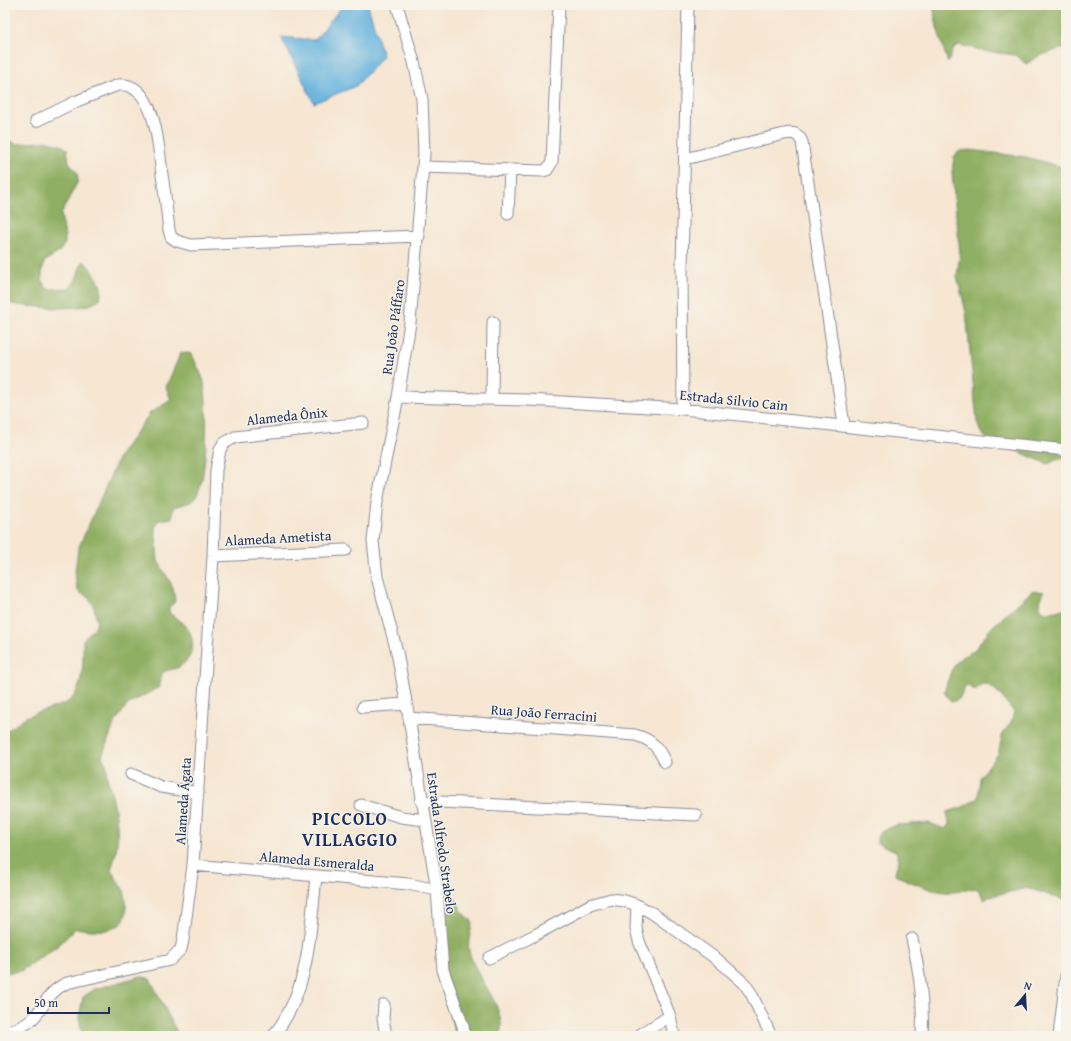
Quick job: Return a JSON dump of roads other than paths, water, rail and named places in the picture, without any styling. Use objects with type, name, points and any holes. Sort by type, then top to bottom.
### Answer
[{"type":"street","name":"Rua João Páffaro","points":[[397,5],[414,62],[422,99],[423,168],[410,324],[398,397],[377,502],[373,541],[377,577],[397,652]]},
{"type":"street","points":[[423,168],[548,170],[552,162],[559,5]]},
{"type":"street","points":[[683,409],[688,5]]},
{"type":"street","points":[[36,121],[77,101],[118,86],[125,85],[138,91],[147,104],[155,126],[169,230],[172,237],[182,243],[191,245],[418,236]]},
{"type":"street","points":[[685,159],[784,134],[792,133],[800,137],[802,142],[844,425]]},
{"type":"street","points":[[508,214],[510,170]]},
{"type":"street","points":[[492,398],[493,322]]},
{"type":"street","name":"Estrada Silvio Cain","points":[[398,397],[492,398],[683,409],[844,425],[1066,450]]},
{"type":"street","name":"Alameda Ônix","points":[[220,450],[223,444],[235,437],[363,423]]},
{"type":"street","name":"Alameda Ágata","points":[[5,1031],[16,1030],[29,1023],[38,1014],[51,993],[58,986],[170,960],[176,956],[181,949],[184,940],[193,865],[213,556],[216,470],[220,450]]},
{"type":"street","name":"Alameda Ametista","points":[[213,556],[346,550]]},
{"type":"street","name":"Estrada Alfredo Strabelo","points":[[397,652],[437,890],[443,970],[463,1026],[464,1036]]},
{"type":"street","points":[[363,707],[406,704]]},
{"type":"street","name":"Rua João Ferracini","points":[[409,718],[635,735],[646,738],[655,745],[665,762]]},
{"type":"street","points":[[131,774],[161,787],[198,793]]},
{"type":"street","points":[[421,801],[696,815]]},
{"type":"street","points":[[360,805],[401,818],[425,820]]},
{"type":"street","name":"Alameda Esmeralda","points":[[193,865],[408,884],[437,890]]},
{"type":"street","points":[[273,1036],[282,1024],[301,986],[307,957],[316,876]]},
{"type":"street","points":[[489,958],[602,900],[611,899],[637,905],[652,913],[718,960],[744,983],[751,992],[771,1036]]},
{"type":"street","points":[[637,905],[636,928],[639,941],[670,1016],[674,1036]]},
{"type":"street","points":[[912,939],[920,970],[922,995],[922,1036]]},
{"type":"street","points":[[1059,1036],[1066,976]]},
{"type":"street","points":[[384,1005],[383,1018],[386,1036]]},
{"type":"street","points":[[638,1036],[670,1016]]},
{"type":"water","points":[[343,5],[368,5],[383,56],[356,86],[314,103],[281,37],[315,40]]},
{"type":"district","name":"PICCOLO VILLAGGIO","points":[[350,828]]}]
